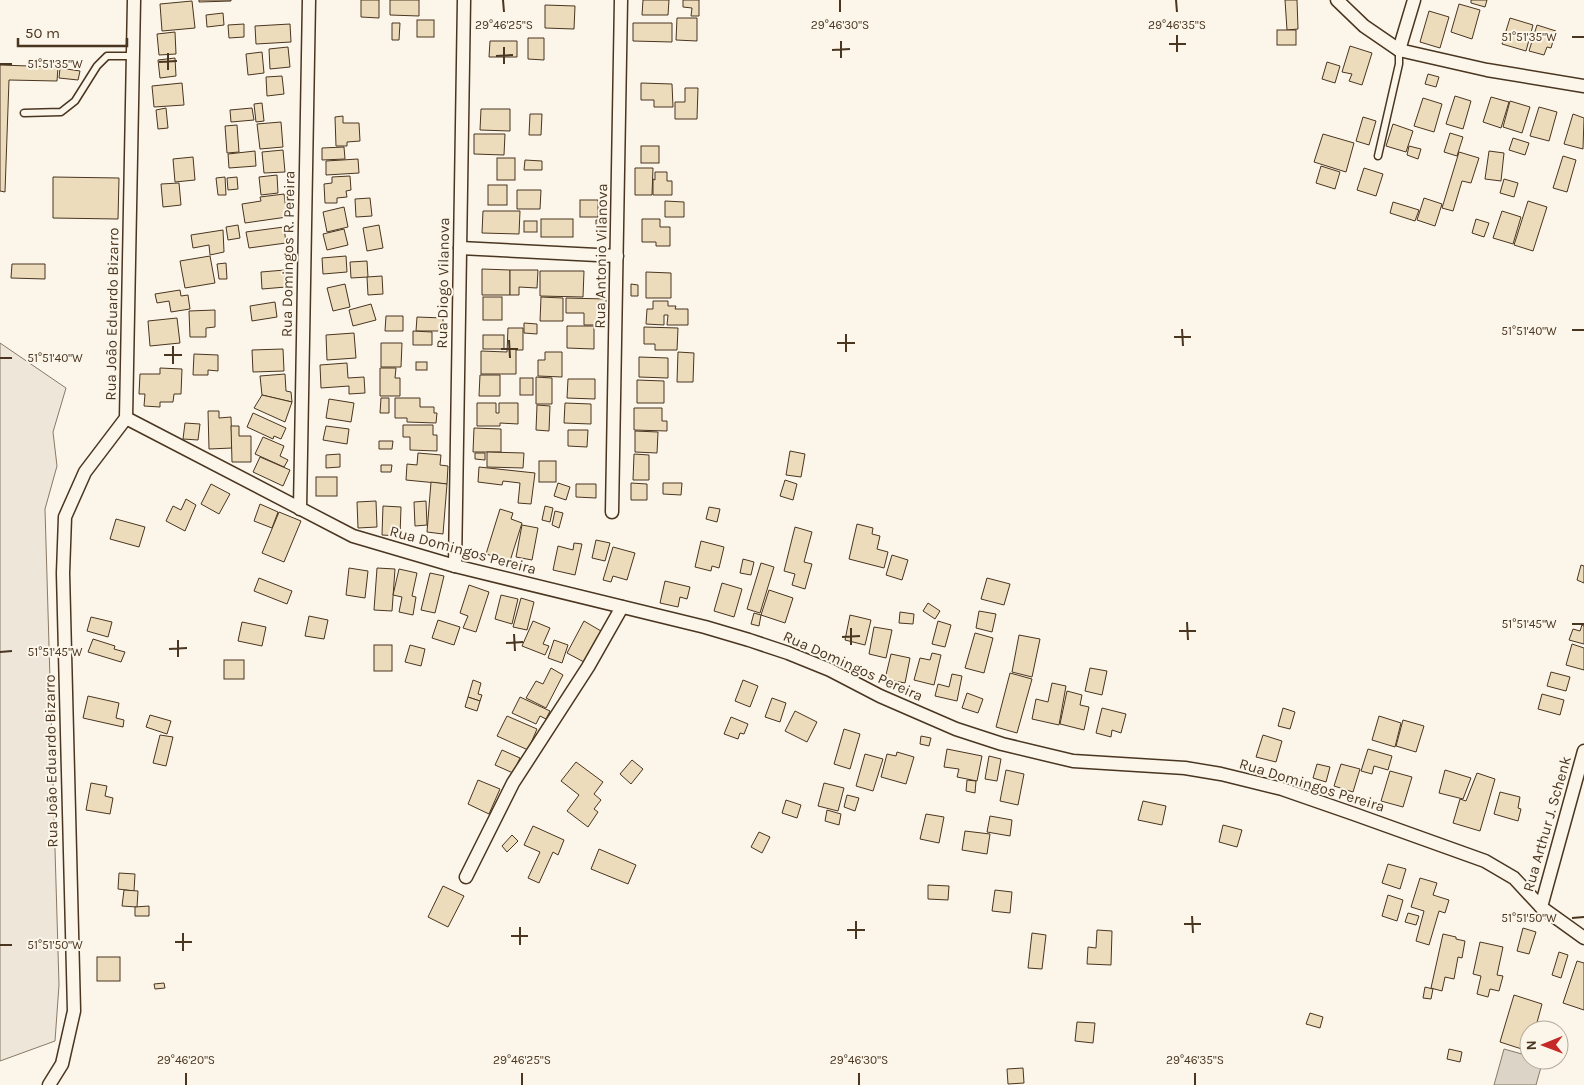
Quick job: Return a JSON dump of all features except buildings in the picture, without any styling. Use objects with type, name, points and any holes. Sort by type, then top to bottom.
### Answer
[{"type":"street","name":"Rua João Eduardo Bizarro","points":[[49,1085],[62,1064],[74,1011],[63,573],[65,517],[85,472],[126,418],[134,0]]},
{"type":"street","name":"Rua Domingos R. Pereira","points":[[300,509],[309,0]]},
{"type":"street","name":"Rua Diogo Vilanova","points":[[455,566],[464,0]]},
{"type":"street","name":"Rua Antonio Vilanova","points":[[612,512],[621,0]]},
{"type":"street","points":[[1337,0],[1364,26],[1399,50],[1487,70],[1584,86]]},
{"type":"street","points":[[1399,50],[1414,0]]},
{"type":"street","points":[[460,248],[617,256]]},
{"type":"street","name":"Rua Domingos Pereira","points":[[126,418],[353,536],[455,566],[705,627],[788,652],[830,670],[880,696],[948,725],[1002,744],[1073,761],[1185,768],[1221,774],[1282,789],[1485,861],[1514,878],[1540,907],[1584,938]]},
{"type":"street","points":[[466,877],[513,783],[588,668],[622,607]]},
{"type":"street","name":"Rua Arthur J. Schenk","points":[[1540,907],[1584,751]]},
{"type":"lane","points":[[1378,156],[1399,64],[1399,50]]},
{"type":"lane","points":[[24,113],[61,112],[75,101],[97,66],[107,56],[133,56]]},
{"type":"shaded area","points":[[0,343],[66,388],[53,432],[57,466],[45,509],[59,985],[55,1041],[0,1061]]},
{"type":"shaded area","points":[[1504,1049],[1519,1053],[1519,1070],[1540,1070],[1536,1085],[1494,1085]]}]
